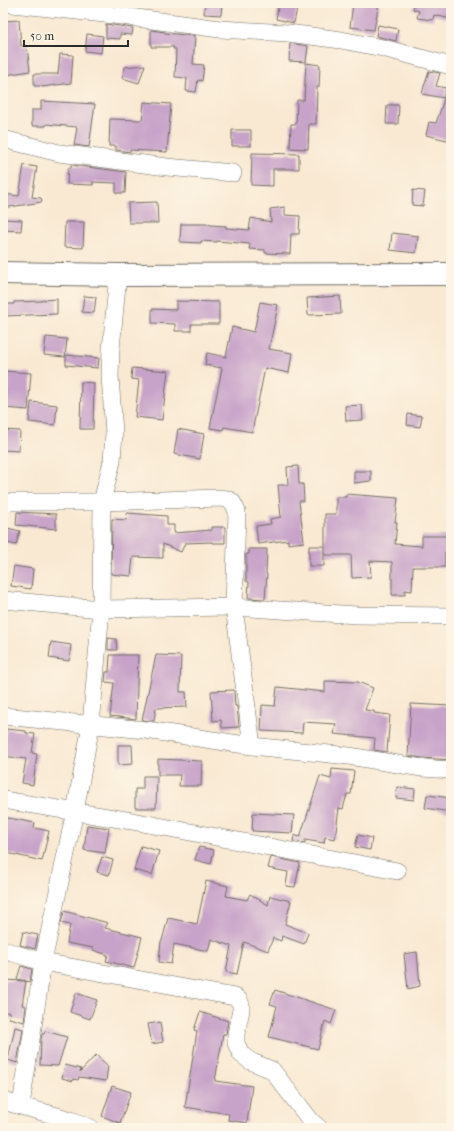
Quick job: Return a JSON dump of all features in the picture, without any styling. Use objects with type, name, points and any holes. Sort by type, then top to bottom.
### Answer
[{"type":"highway","points":[[3,274],[451,274]]},
{"type":"street","points":[[3,3],[114,15],[220,29],[288,33],[341,40],[383,48],[451,66]]},
{"type":"street","points":[[3,138],[59,153],[167,167],[233,173]]},
{"type":"street","points":[[21,1105],[43,962],[76,812],[91,725],[101,609],[102,502],[112,461],[114,432],[110,376],[118,275]]},
{"type":"street","points":[[3,502],[102,502],[220,498],[230,500],[237,512],[234,607],[252,746]]},
{"type":"street","points":[[3,600],[101,609],[234,607],[357,615],[451,616]]},
{"type":"street","points":[[3,716],[146,730],[252,746],[349,756],[422,768],[451,770]]},
{"type":"street","points":[[3,800],[148,824],[398,871]]},
{"type":"street","points":[[3,950],[43,962],[235,997],[239,1000],[241,1005],[236,1034],[236,1043],[241,1054],[250,1061],[272,1070],[318,1128]]},
{"type":"street","points":[[3,1101],[21,1105],[70,1124],[91,1128]]},
{"type":"building","points":[[205,3],[222,3],[221,15],[204,14]]},
{"type":"building","points":[[279,3],[298,3],[294,23],[276,19]]},
{"type":"building","points":[[353,3],[379,3],[374,30],[350,27]]},
{"type":"building","points":[[415,3],[427,3],[451,8],[451,19],[434,15],[433,20],[417,18],[419,11],[413,9]]},
{"type":"building","points":[[19,20],[21,46],[27,46],[30,71],[6,75],[3,55],[3,21]]},
{"type":"building","points":[[106,24],[133,28],[132,35],[120,34],[120,39],[106,38]]},
{"type":"building","points":[[378,25],[398,29],[396,41],[376,36]]},
{"type":"building","points":[[151,30],[195,36],[193,64],[204,65],[202,81],[198,80],[196,92],[186,91],[187,78],[175,77],[176,49],[173,49],[174,47],[151,47]]},
{"type":"building","points":[[87,34],[103,36],[101,53],[85,51]]},
{"type":"building","points":[[290,43],[308,46],[306,62],[289,61]]},
{"type":"building","points":[[60,54],[73,55],[71,83],[42,87],[34,86],[34,74],[58,74]]},
{"type":"building","points":[[306,63],[320,65],[319,87],[317,87],[316,124],[309,124],[308,149],[290,148],[291,124],[296,124],[297,100],[304,100]]},
{"type":"building","points":[[145,65],[139,83],[122,78],[125,67]]},
{"type":"building","points":[[429,71],[440,73],[436,86],[446,88],[444,98],[422,94]]},
{"type":"building","points":[[449,85],[451,86],[451,141],[426,135],[429,122],[436,123]]},
{"type":"building","points":[[41,101],[95,104],[89,147],[74,145],[77,127],[46,124],[46,126],[32,126],[32,110],[41,110]]},
{"type":"building","points":[[144,102],[171,104],[167,152],[130,150],[130,152],[116,150],[116,146],[109,146],[110,119],[142,120]]},
{"type":"building","points":[[387,105],[399,105],[398,124],[386,124]]},
{"type":"building","points":[[232,130],[251,130],[251,146],[232,146]]},
{"type":"building","points":[[252,153],[299,154],[299,169],[273,169],[273,186],[251,185]]},
{"type":"building","points":[[24,165],[37,167],[32,197],[41,198],[42,202],[3,208],[4,194],[19,196]]},
{"type":"building","points":[[71,165],[126,172],[125,193],[116,193],[116,183],[93,182],[93,185],[67,184],[68,168],[71,168]]},
{"type":"building","points":[[413,190],[425,191],[423,206],[412,205]]},
{"type":"building","points":[[157,202],[158,223],[129,223],[128,203]]},
{"type":"building","points":[[285,207],[285,215],[300,216],[299,234],[291,234],[290,254],[265,253],[265,250],[249,249],[250,244],[217,241],[201,241],[201,243],[180,242],[181,224],[210,224],[226,226],[226,228],[249,230],[251,218],[271,222],[270,209]]},
{"type":"building","points":[[3,219],[22,220],[21,231],[3,230]]},
{"type":"building","points":[[65,222],[84,222],[83,248],[64,247]]},
{"type":"building","points":[[392,233],[418,236],[416,253],[390,250]]},
{"type":"building","points":[[84,296],[96,297],[94,313],[82,312]]},
{"type":"building","points":[[340,296],[341,314],[308,315],[307,298]]},
{"type":"building","points":[[57,299],[57,314],[3,316],[3,304]]},
{"type":"building","points":[[176,301],[219,302],[219,324],[191,324],[191,331],[175,331],[175,324],[152,323],[152,309],[176,310]]},
{"type":"building","points":[[260,302],[278,305],[269,349],[292,353],[289,373],[265,368],[252,432],[224,427],[223,430],[210,428],[222,368],[205,365],[207,353],[226,357],[232,327],[254,332]]},
{"type":"building","points":[[46,337],[67,339],[65,357],[44,355]]},
{"type":"building","points":[[66,355],[99,358],[98,368],[66,365]]},
{"type":"building","points":[[132,368],[168,371],[162,420],[135,417],[139,380],[131,379]]},
{"type":"building","points":[[3,371],[31,373],[28,410],[5,408],[6,389],[3,389]]},
{"type":"building","points":[[81,382],[94,383],[93,429],[80,429]]},
{"type":"building","points":[[31,402],[57,405],[55,425],[29,422]]},
{"type":"building","points":[[362,405],[363,420],[346,421],[345,406]]},
{"type":"building","points":[[408,414],[422,416],[420,427],[407,425]]},
{"type":"building","points":[[178,429],[204,434],[200,459],[174,454]]},
{"type":"building","points":[[3,430],[20,431],[19,451],[3,450]]},
{"type":"building","points":[[298,466],[299,484],[303,484],[304,501],[299,501],[304,542],[288,544],[288,540],[258,544],[256,526],[271,524],[270,519],[281,517],[278,485],[288,485],[287,467]]},
{"type":"building","points":[[354,471],[371,471],[371,481],[354,483]]},
{"type":"building","points":[[346,494],[398,498],[395,522],[397,522],[395,544],[422,546],[422,536],[451,536],[451,553],[445,552],[445,567],[413,567],[412,591],[405,590],[405,595],[392,595],[392,562],[370,561],[371,577],[352,578],[351,555],[325,555],[325,514],[336,514],[336,497],[346,497]]},
{"type":"building","points":[[17,512],[56,514],[56,529],[16,525]]},
{"type":"building","points":[[127,513],[167,516],[167,525],[174,525],[174,533],[212,530],[211,527],[225,527],[225,543],[185,543],[181,552],[163,544],[163,558],[133,557],[131,576],[111,574],[112,519],[126,520]]},
{"type":"building","points":[[3,527],[20,531],[16,545],[3,542]]},
{"type":"building","points":[[309,546],[324,546],[324,566],[309,566]]},
{"type":"building","points":[[249,549],[267,549],[265,599],[248,598],[249,582],[246,581],[246,554],[249,554]]},
{"type":"building","points":[[14,566],[33,569],[31,589],[11,586]]},
{"type":"building","points":[[108,638],[116,639],[117,650],[108,650]]},
{"type":"building","points":[[51,642],[71,645],[69,661],[49,658]]},
{"type":"building","points":[[110,655],[138,655],[136,719],[110,716],[114,683],[105,682],[106,672],[109,672]]},
{"type":"building","points":[[156,655],[181,656],[180,692],[186,692],[187,707],[156,708],[154,721],[142,720]]},
{"type":"building","points":[[325,681],[358,682],[373,688],[365,710],[390,715],[387,752],[374,750],[375,738],[334,734],[336,724],[303,722],[302,733],[261,731],[262,705],[275,706],[277,687],[325,692]]},
{"type":"building","points":[[234,690],[239,727],[222,728],[221,720],[213,721],[211,691]]},
{"type":"building","points":[[411,704],[451,706],[451,760],[408,756]]},
{"type":"building","points":[[6,729],[26,731],[26,733],[35,734],[32,753],[37,754],[33,785],[22,783],[26,759],[3,756]]},
{"type":"building","points":[[118,745],[132,745],[133,764],[118,765]]},
{"type":"building","points":[[158,759],[202,761],[201,786],[179,786],[180,775],[158,775]]},
{"type":"building","points":[[332,769],[354,771],[351,794],[347,794],[343,809],[339,808],[335,839],[325,837],[324,843],[305,840],[305,843],[293,841],[294,835],[300,837],[320,776],[331,779]]},
{"type":"building","points":[[143,776],[157,776],[156,808],[135,808],[135,789],[143,789]]},
{"type":"building","points":[[397,787],[415,789],[414,800],[396,798]]},
{"type":"building","points":[[427,795],[451,798],[451,812],[425,808]]},
{"type":"building","points":[[253,813],[294,815],[292,833],[252,831]]},
{"type":"building","points":[[3,817],[35,823],[34,828],[49,831],[42,861],[3,852]]},
{"type":"building","points":[[87,825],[109,828],[105,853],[84,850]]},
{"type":"building","points":[[358,835],[372,838],[370,850],[355,847]]},
{"type":"building","points":[[141,846],[159,851],[152,875],[134,870]]},
{"type":"building","points":[[199,847],[214,850],[211,864],[195,860]]},
{"type":"building","points":[[102,857],[113,860],[109,875],[97,872]]},
{"type":"building","points":[[271,857],[300,863],[295,887],[286,886],[288,872],[268,868]]},
{"type":"building","points":[[206,881],[228,886],[226,896],[247,900],[250,894],[268,905],[270,896],[291,901],[285,924],[308,933],[304,944],[282,936],[281,941],[273,938],[268,951],[244,942],[237,974],[226,972],[231,946],[211,939],[208,951],[174,944],[171,964],[159,962],[161,941],[168,918],[197,924]]},
{"type":"building","points":[[64,911],[108,923],[105,928],[142,937],[134,968],[106,961],[108,955],[93,950],[93,948],[67,943],[70,925],[61,923]]},
{"type":"building","points":[[23,932],[38,935],[35,949],[20,945]]},
{"type":"building","points":[[417,952],[420,986],[408,989],[404,954]]},
{"type":"building","points":[[21,966],[32,969],[30,982],[17,979]]},
{"type":"building","points":[[3,980],[26,981],[22,1005],[26,1006],[24,1022],[9,1018],[10,1012],[3,1012]]},
{"type":"building","points":[[275,990],[336,1010],[331,1024],[325,1021],[318,1049],[269,1037],[277,1006],[270,1004]]},
{"type":"building","points":[[76,993],[97,1000],[90,1019],[70,1012]]},
{"type":"building","points":[[200,1012],[228,1021],[226,1034],[223,1034],[215,1081],[252,1086],[247,1123],[228,1120],[229,1114],[185,1107],[197,1031],[194,1030]]},
{"type":"building","points":[[160,1022],[163,1042],[152,1044],[148,1024]]},
{"type":"building","points":[[15,1027],[23,1029],[17,1063],[8,1060]]},
{"type":"building","points":[[45,1031],[67,1037],[58,1066],[40,1065],[41,1039],[42,1034],[44,1034]]},
{"type":"building","points":[[96,1055],[108,1066],[106,1081],[79,1077],[78,1080],[74,1079],[73,1081],[62,1078],[65,1065],[81,1069],[80,1072]]},
{"type":"building","points":[[112,1086],[131,1092],[120,1123],[102,1116]]}]
